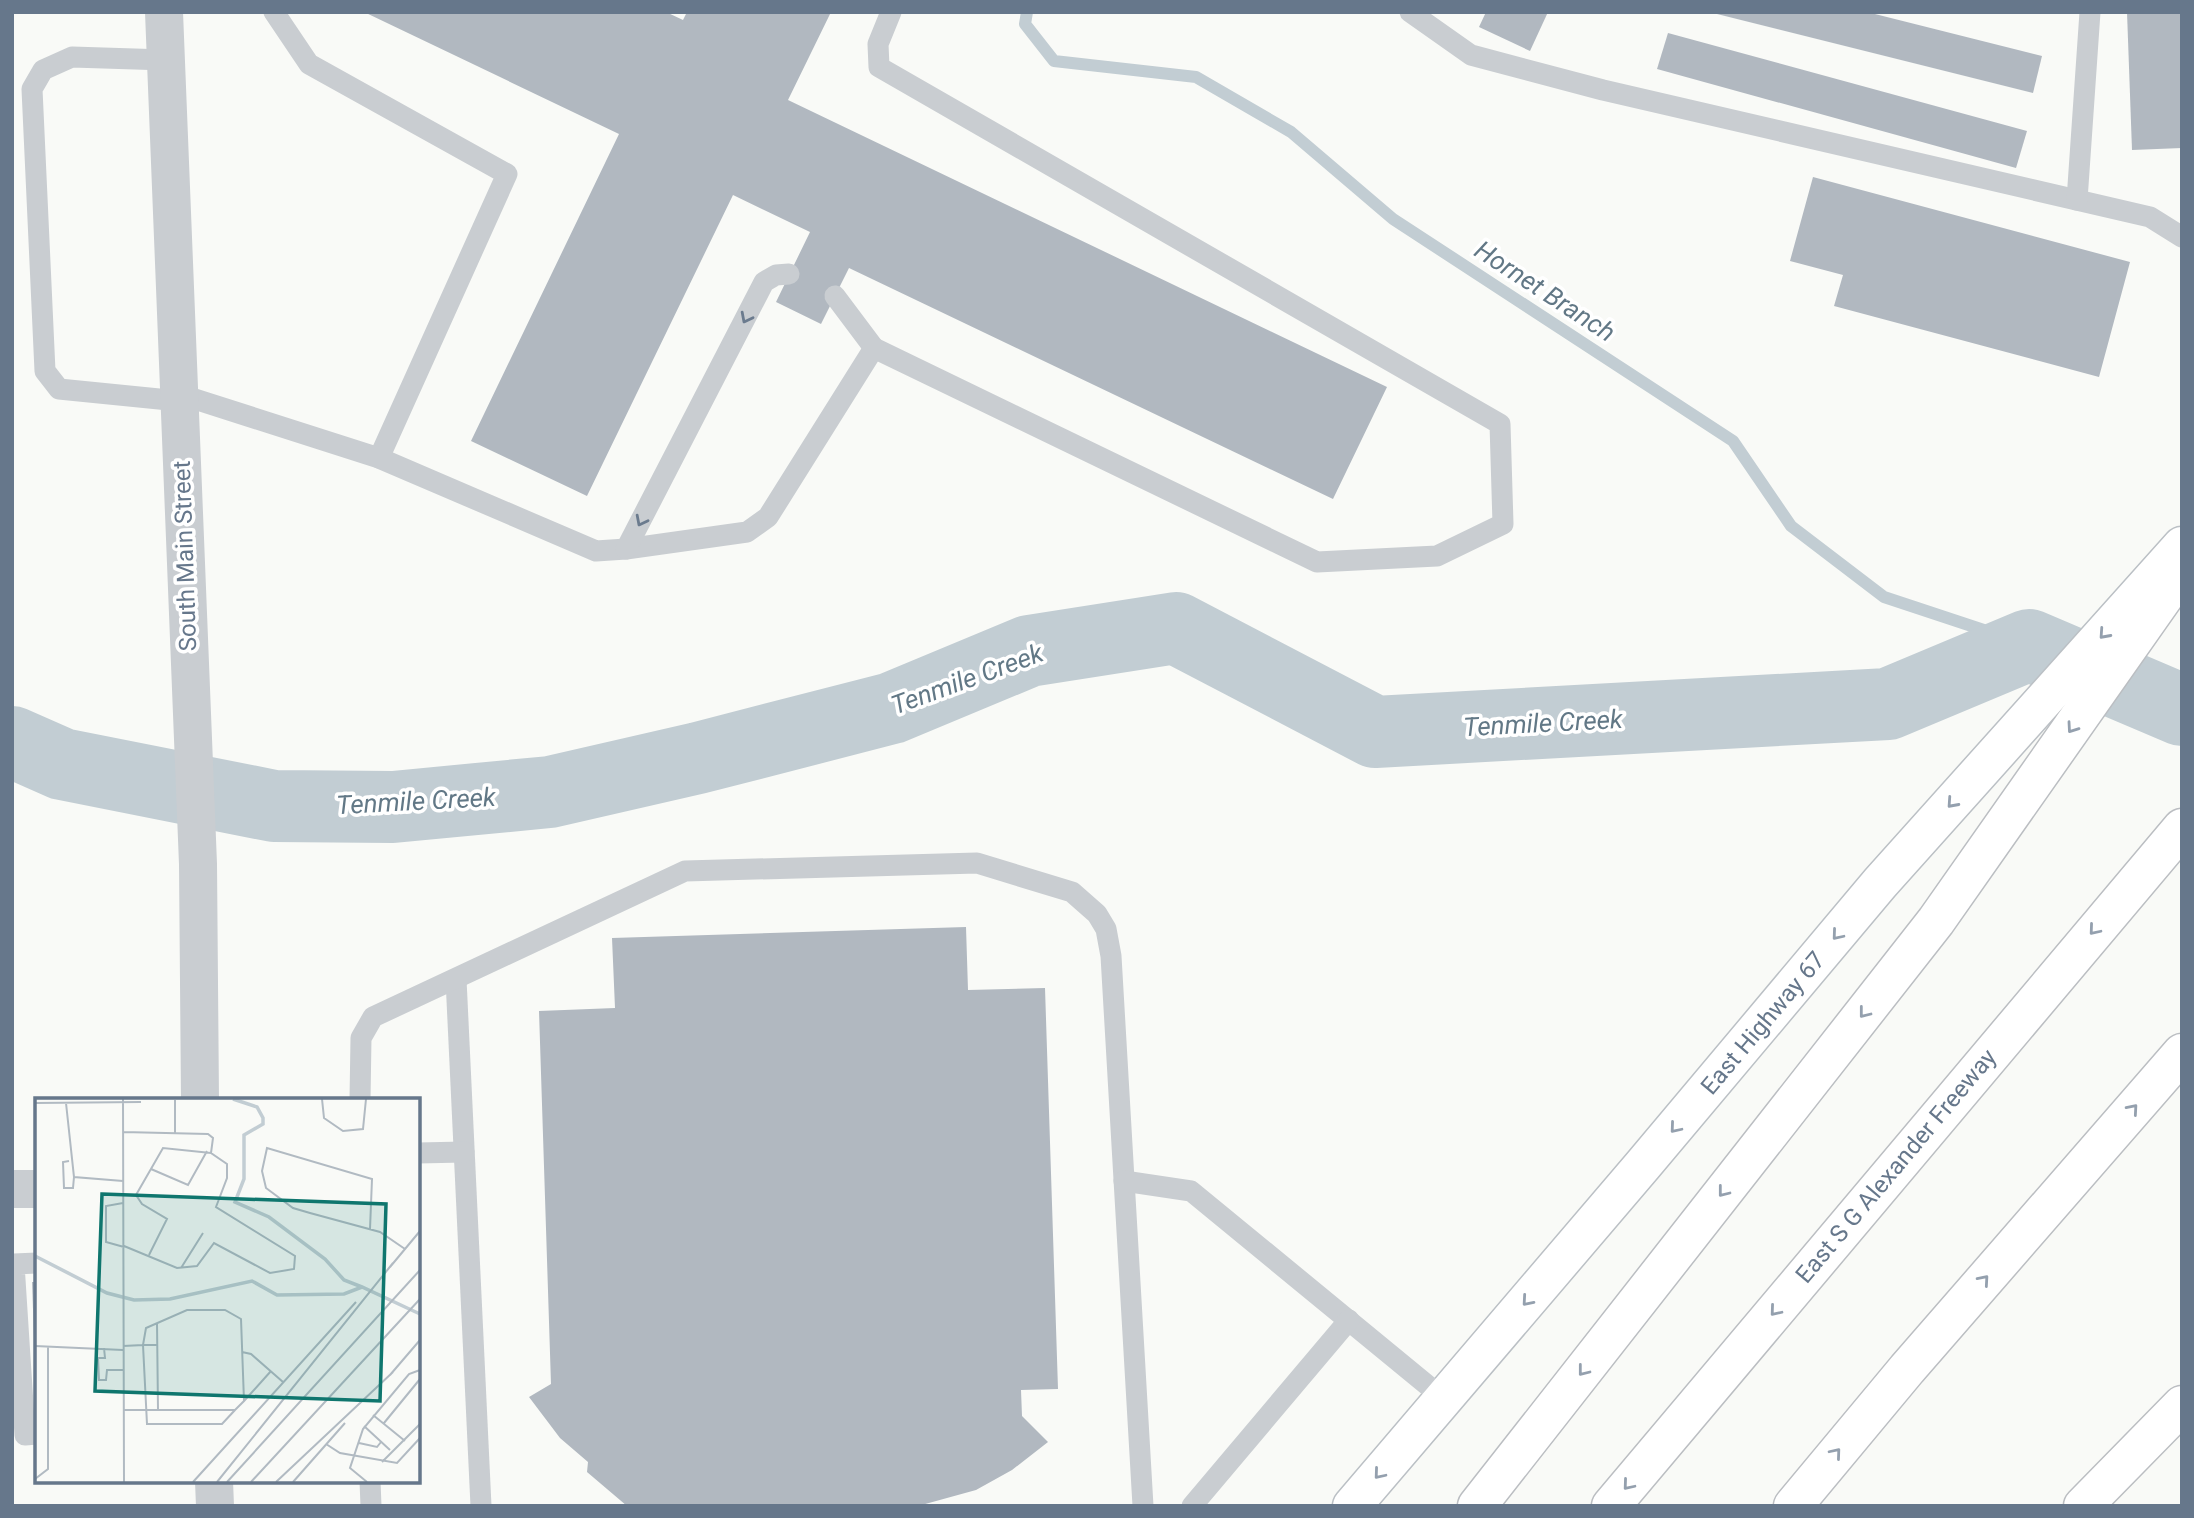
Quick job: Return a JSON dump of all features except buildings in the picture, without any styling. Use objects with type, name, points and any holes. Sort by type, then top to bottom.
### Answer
[{"type":"main road","name":"East Highway 67","points":[[1352,1506],[1881,883],[2182,546]]},
{"type":"main road","points":[[1477,1506],[1937,921],[2182,572]]},
{"type":"main road","name":"East S G Alexander Freeway","points":[[1611,1506],[2182,828]]},
{"type":"main road","points":[[1793,1506],[1907,1369],[2182,1053]]},
{"type":"main road","points":[[2083,1506],[2182,1405]]},
{"type":"main road","points":[[2106,1506],[2182,1419]]},
{"type":"street","name":"South Main Street","points":[[164,12],[198,864],[200,1098]]},
{"type":"street","points":[[12,1189],[35,1189]]},
{"type":"street","points":[[214,1483],[215,1506]]},
{"type":"lane","points":[[274,12],[309,64],[507,174],[379,458]]},
{"type":"lane","points":[[835,296],[874,348],[1317,562],[1437,556],[1503,524],[1500,424],[879,67],[878,44],[891,12]]},
{"type":"lane","points":[[1410,12],[1471,55],[1604,90],[2150,217],[2182,237]]},
{"type":"lane","points":[[2077,200],[2090,12]]},
{"type":"lane","points":[[166,60],[72,57],[43,70],[32,89],[45,371],[59,389],[179,397],[379,458],[596,551],[626,550],[747,532],[768,517],[874,348]]},
{"type":"lane","points":[[626,550],[764,282],[776,275],[789,274]]},
{"type":"lane","points":[[360,1098],[361,1038],[373,1017],[685,871],[977,863],[1072,892],[1097,914],[1106,929],[1111,956],[1143,1506]]},
{"type":"lane","points":[[456,979],[481,1506]]},
{"type":"lane","points":[[420,1153],[464,1152]]},
{"type":"lane","points":[[1124,1181],[1191,1191],[1443,1398]]},
{"type":"lane","points":[[35,1263],[14,1264],[25,1434],[35,1434]]},
{"type":"lane","points":[[1192,1506],[1349,1320]]},
{"type":"lane","points":[[370,1483],[371,1506]]},
{"type":"waterway","name":"Hornet Branch","points":[[1027,12],[1025,24],[1054,61],[1196,77],[1291,132],[1393,219],[1733,441],[1791,526],[1884,597],[2029,645]]},
{"type":"waterway","name":"Tenmile Creek","points":[[12,742],[62,764],[274,806],[393,807],[550,792],[698,758],[892,708],[1029,651],[1176,628],[1375,732],[1888,704],[2029,645],[2182,710]]}]
